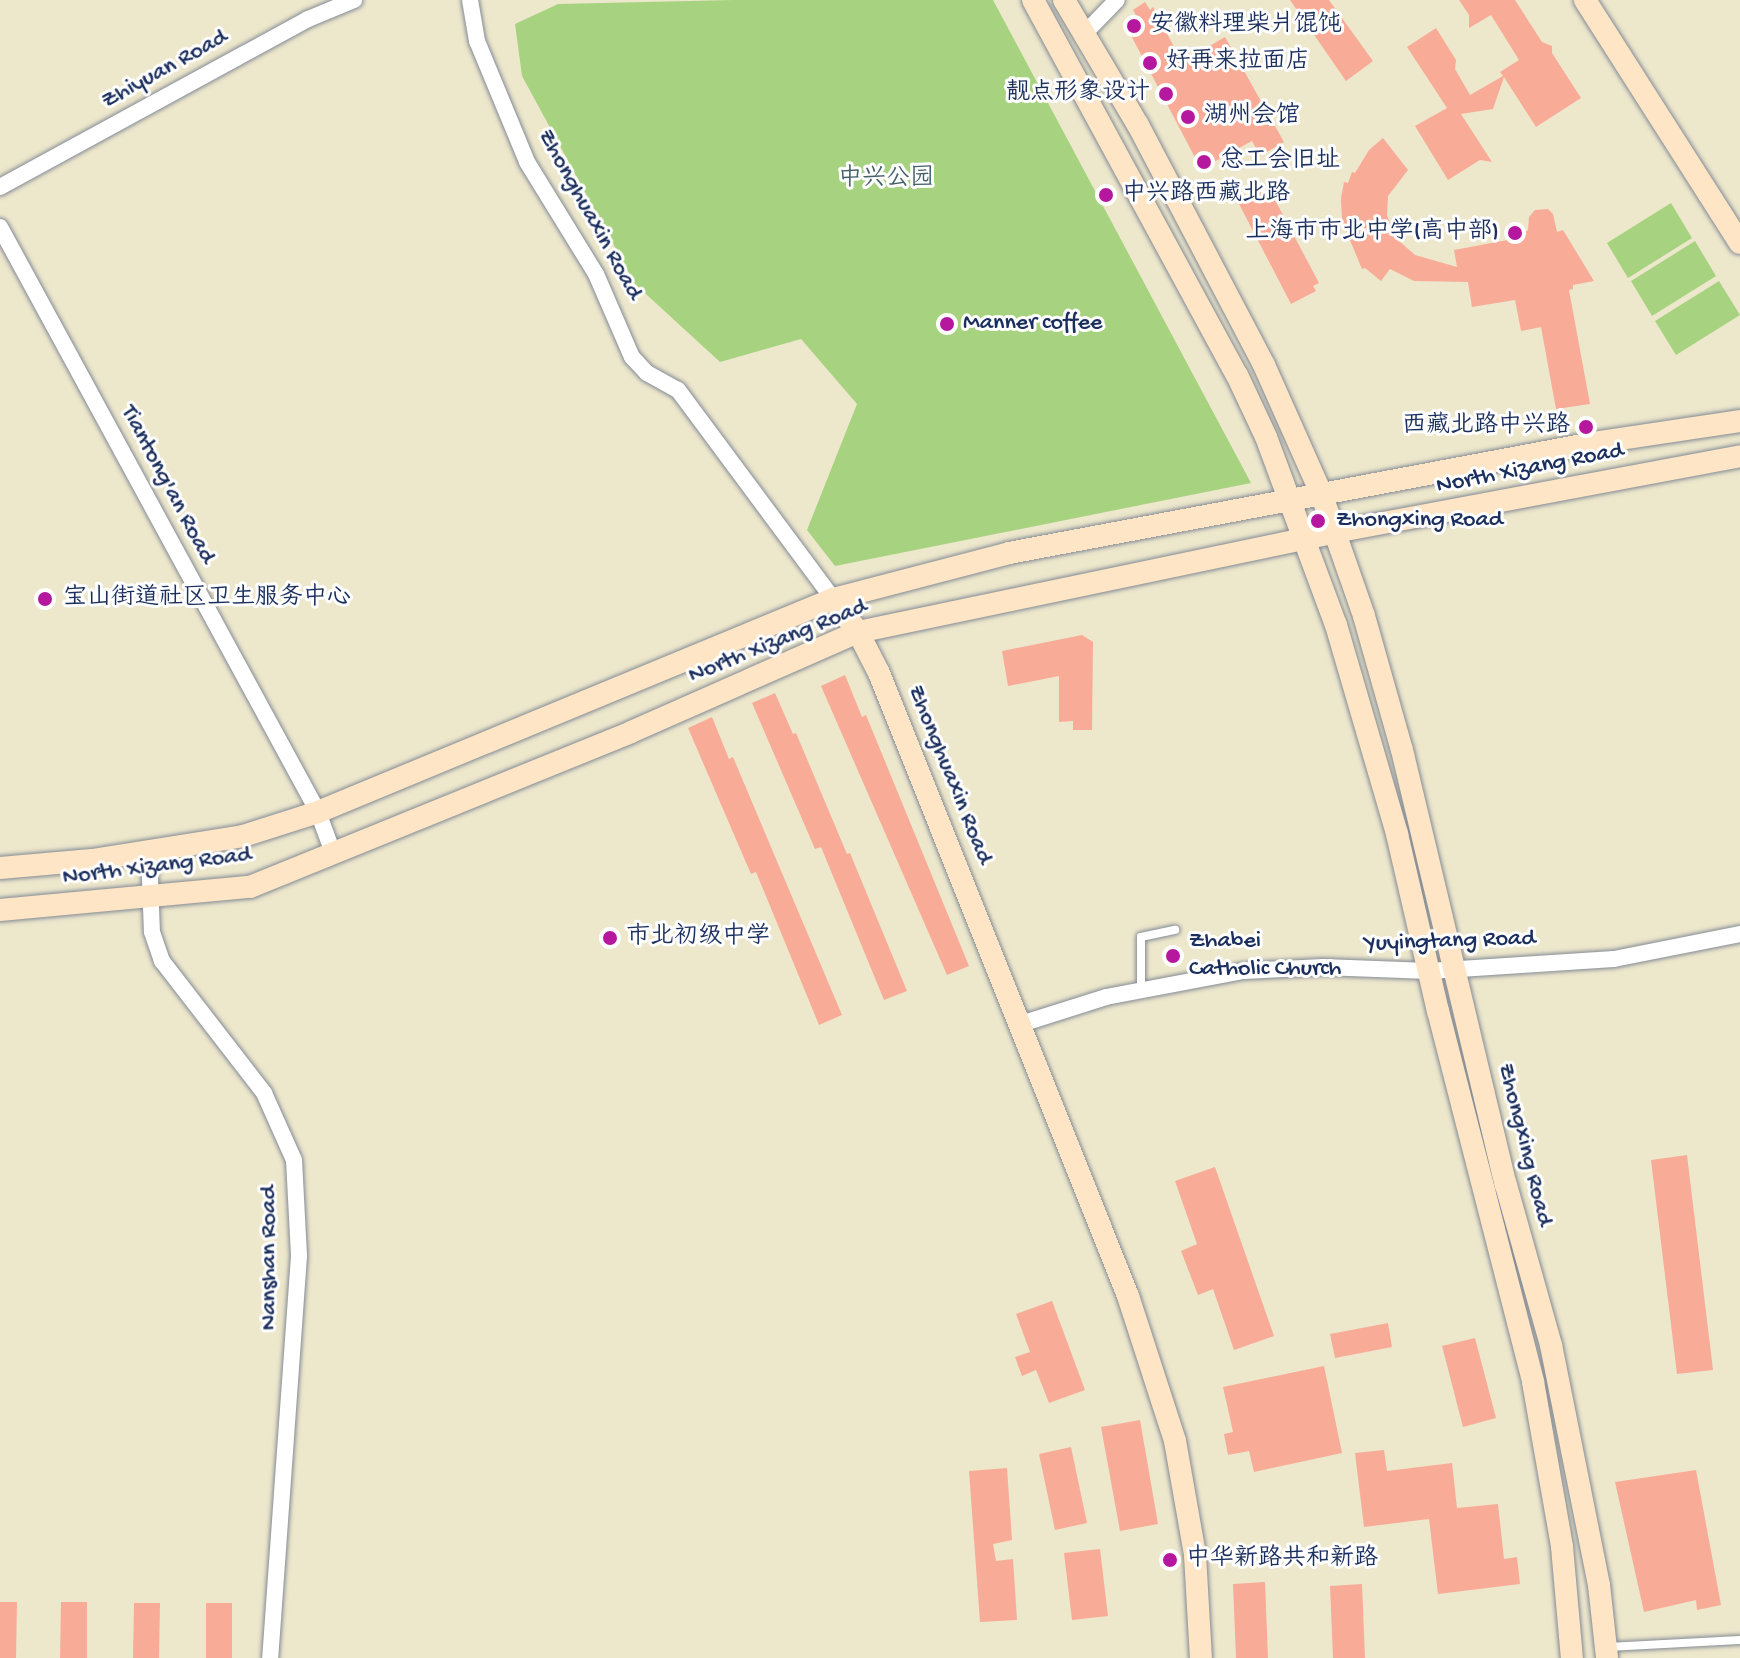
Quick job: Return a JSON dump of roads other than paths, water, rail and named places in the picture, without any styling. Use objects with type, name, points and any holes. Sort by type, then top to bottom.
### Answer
[{"type":"main road","name":"Zhongxing Road","points":[[1033,0],[1237,375],[1291,499],[1336,625],[1393,821],[1540,1412],[1562,1547],[1572,1658]]},
{"type":"main road","name":"Zhongxing Road","points":[[1064,0],[1138,125],[1179,209],[1251,340],[1321,493],[1335,532],[1402,750],[1506,1185],[1559,1383],[1599,1585],[1607,1652]]},
{"type":"main road","points":[[1585,0],[1740,243]]},
{"type":"main road","name":"North Xizang Road","points":[[0,868],[149,852],[243,836],[318,812],[833,599],[1009,553],[1593,443],[1740,421]]},
{"type":"main road","name":"North Xizang Road","points":[[0,910],[250,887],[631,732],[858,632],[1335,532],[1740,456]]},
{"type":"main road","name":"Zhonghuaxin Road","points":[[833,599],[858,632],[879,673],[1128,1296],[1175,1441],[1195,1555],[1201,1658]]},
{"type":"street","name":"Zhiyuan Road","points":[[0,187],[308,19],[354,0]]},
{"type":"street","name":"Zhonghuaxin Road","points":[[470,0],[477,41],[527,162],[596,274],[632,357],[647,373],[678,390],[833,599]]},
{"type":"street","points":[[1084,34],[1117,0]]},
{"type":"street","name":"Tiantong'an Road","points":[[0,227],[318,812],[333,853]]},
{"type":"street","name":"Nanshan Road","points":[[149,852],[152,932],[162,961],[264,1093],[294,1160],[299,1256],[270,1658]]},
{"type":"street","name":"Yuyingtang Road","points":[[1021,1024],[1141,990],[1244,971],[1284,968],[1429,971],[1614,959],[1740,934]]},
{"type":"lane","points":[[1141,990],[1141,937],[1175,930]]},
{"type":"lane","points":[[1607,1652],[1740,1640]]},
{"type":"place","name":"安徽料理柴爿馄饨","points":[[1134,26]]},
{"type":"place","name":"好再来拉面店","points":[[1150,63]]},
{"type":"place","name":"靓点形象设计","points":[[1166,94]]},
{"type":"place","name":"湖州会馆","points":[[1188,117]]},
{"type":"place","name":"总工会旧址","points":[[1204,162]]},
{"type":"place","name":"中兴路西藏北路","points":[[1106,195]]},
{"type":"place","name":"上海市市北中学(高中部)","points":[[1515,233]]},
{"type":"place","name":"Manner coffee","points":[[947,324]]},
{"type":"place","name":"西藏北路中兴路","points":[[1586,427]]},
{"type":"place","name":"Zhongxing Road","points":[[1318,521]]},
{"type":"place","name":"宝山街道社区卫生服务中心","points":[[45,599]]},
{"type":"place","name":"市北初级中学","points":[[610,938]]},
{"type":"place","name":"Zhabei Catholic Church","points":[[1173,956]]},
{"type":"place","name":"中华新路共和新路","points":[[1170,1560]]},
{"type":"park label","name":"中兴公园","points":[[886,180]]}]
